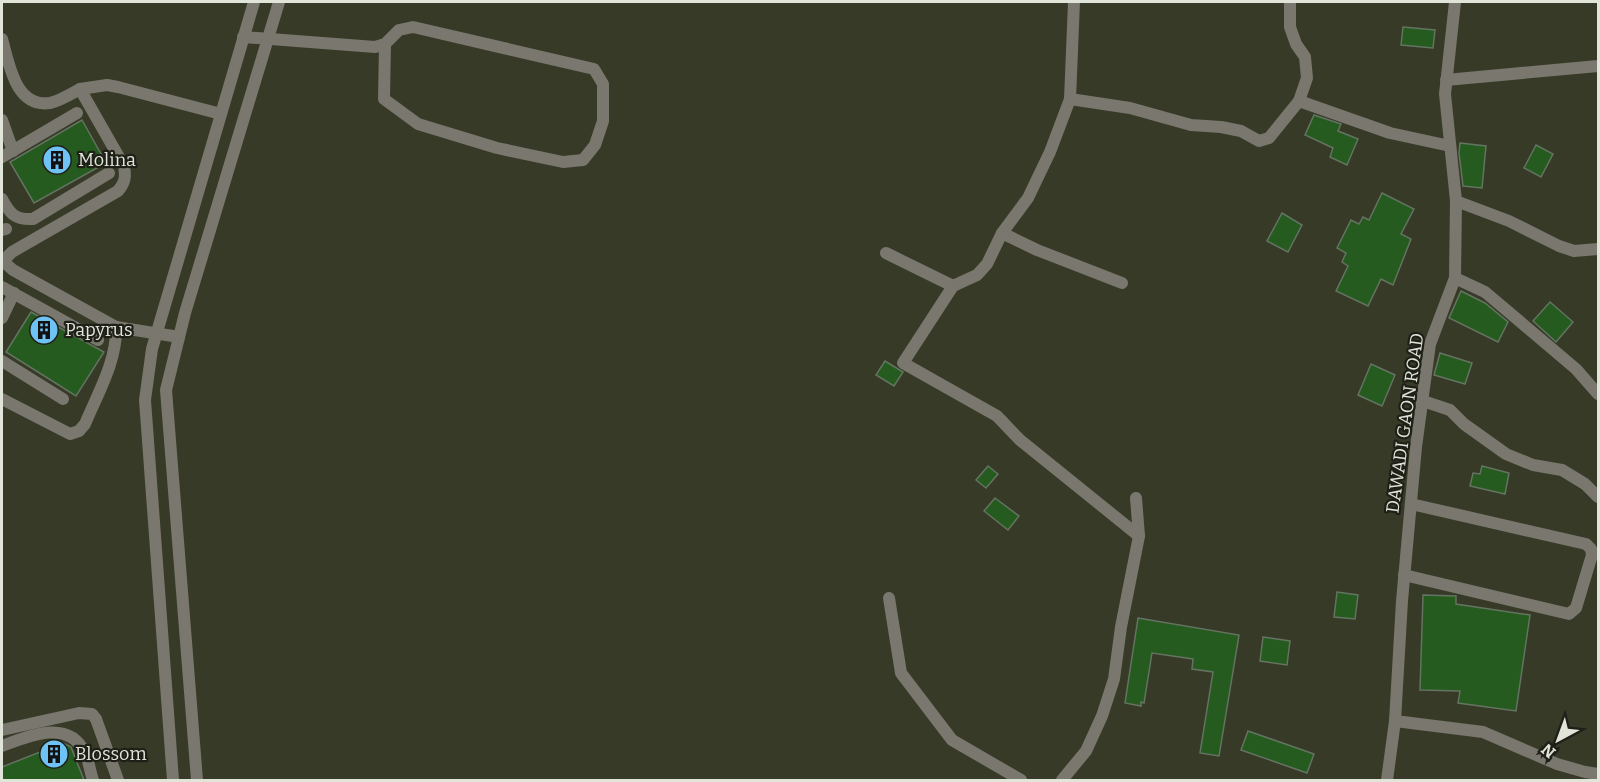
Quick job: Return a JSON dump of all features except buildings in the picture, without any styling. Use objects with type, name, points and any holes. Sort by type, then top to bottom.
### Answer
[{"type":"street","points":[[173,780],[145,400],[152,349],[254,2]]},
{"type":"street","points":[[197,780],[166,390],[179,337],[279,2]]},
{"type":"street","points":[[1074,2],[1070,99],[1050,152],[1028,198],[1002,233],[987,264],[977,275],[953,286],[903,363],[997,416],[1020,440],[1139,536]]},
{"type":"street","points":[[1070,99],[1130,108],[1191,125],[1241,130],[1259,141],[1269,138],[1299,101],[1307,78],[1305,57],[1296,44],[1290,27],[1290,2]]},
{"type":"street","name":"DAWADI GAON ROAD","points":[[1387,780],[1395,721],[1404,575],[1422,401],[1430,344],[1455,278],[1456,201],[1445,94],[1455,2]]},
{"type":"street","points":[[243,37],[375,47],[385,44],[399,30],[413,27],[594,69],[603,84],[603,121],[596,146],[583,160],[563,162],[496,148],[418,124],[384,99],[385,44]]},
{"type":"street","points":[[2,39],[17,86],[25,96],[35,101],[52,103],[80,89],[107,85],[221,114]]},
{"type":"street","points":[[1446,80],[1599,66]]},
{"type":"street","points":[[80,89],[124,166],[126,176],[123,185],[118,191],[12,252],[3,262],[13,270],[116,327],[179,337]]},
{"type":"street","points":[[1299,101],[1390,133],[1450,146]]},
{"type":"street","points":[[2,120],[7,154],[77,113]]},
{"type":"street","points":[[2,199],[10,213],[20,219],[33,219],[109,173]]},
{"type":"street","points":[[1456,201],[1509,222],[1559,246],[1574,251],[1599,249]]},
{"type":"street","points":[[1002,233],[1037,250],[1122,283]]},
{"type":"street","points":[[886,253],[953,286]]},
{"type":"street","points":[[1455,278],[1485,292],[1576,369],[1599,394]]},
{"type":"street","points":[[2,288],[98,340]]},
{"type":"street","points":[[2,318],[14,293]]},
{"type":"street","points":[[2,399],[70,434],[79,431],[85,424],[113,357],[117,342],[116,327]]},
{"type":"street","points":[[2,361],[63,399]]},
{"type":"street","points":[[1422,401],[1450,410],[1464,424],[1506,454],[1533,465],[1562,470],[1585,484],[1599,497]]},
{"type":"street","points":[[1062,780],[1086,751],[1102,716],[1114,679],[1139,536],[1136,498]]},
{"type":"street","points":[[1404,575],[1569,614],[1576,608],[1592,555],[1591,549],[1586,544],[1411,504]]},
{"type":"street","points":[[889,598],[900,673],[952,740],[1021,780]]},
{"type":"street","points":[[2,730],[79,713],[92,714],[96,719],[118,780]]},
{"type":"street","points":[[1395,721],[1483,732],[1557,764],[1599,774]]},
{"type":"street","points":[[2,746],[33,734],[51,732],[72,737],[85,753],[93,780]]},
{"type":"place","name":"Molina","points":[[57,160]]},
{"type":"place","name":"Papyrus","points":[[44,330]]},
{"type":"place","name":"Blossom","points":[[54,754]]}]
